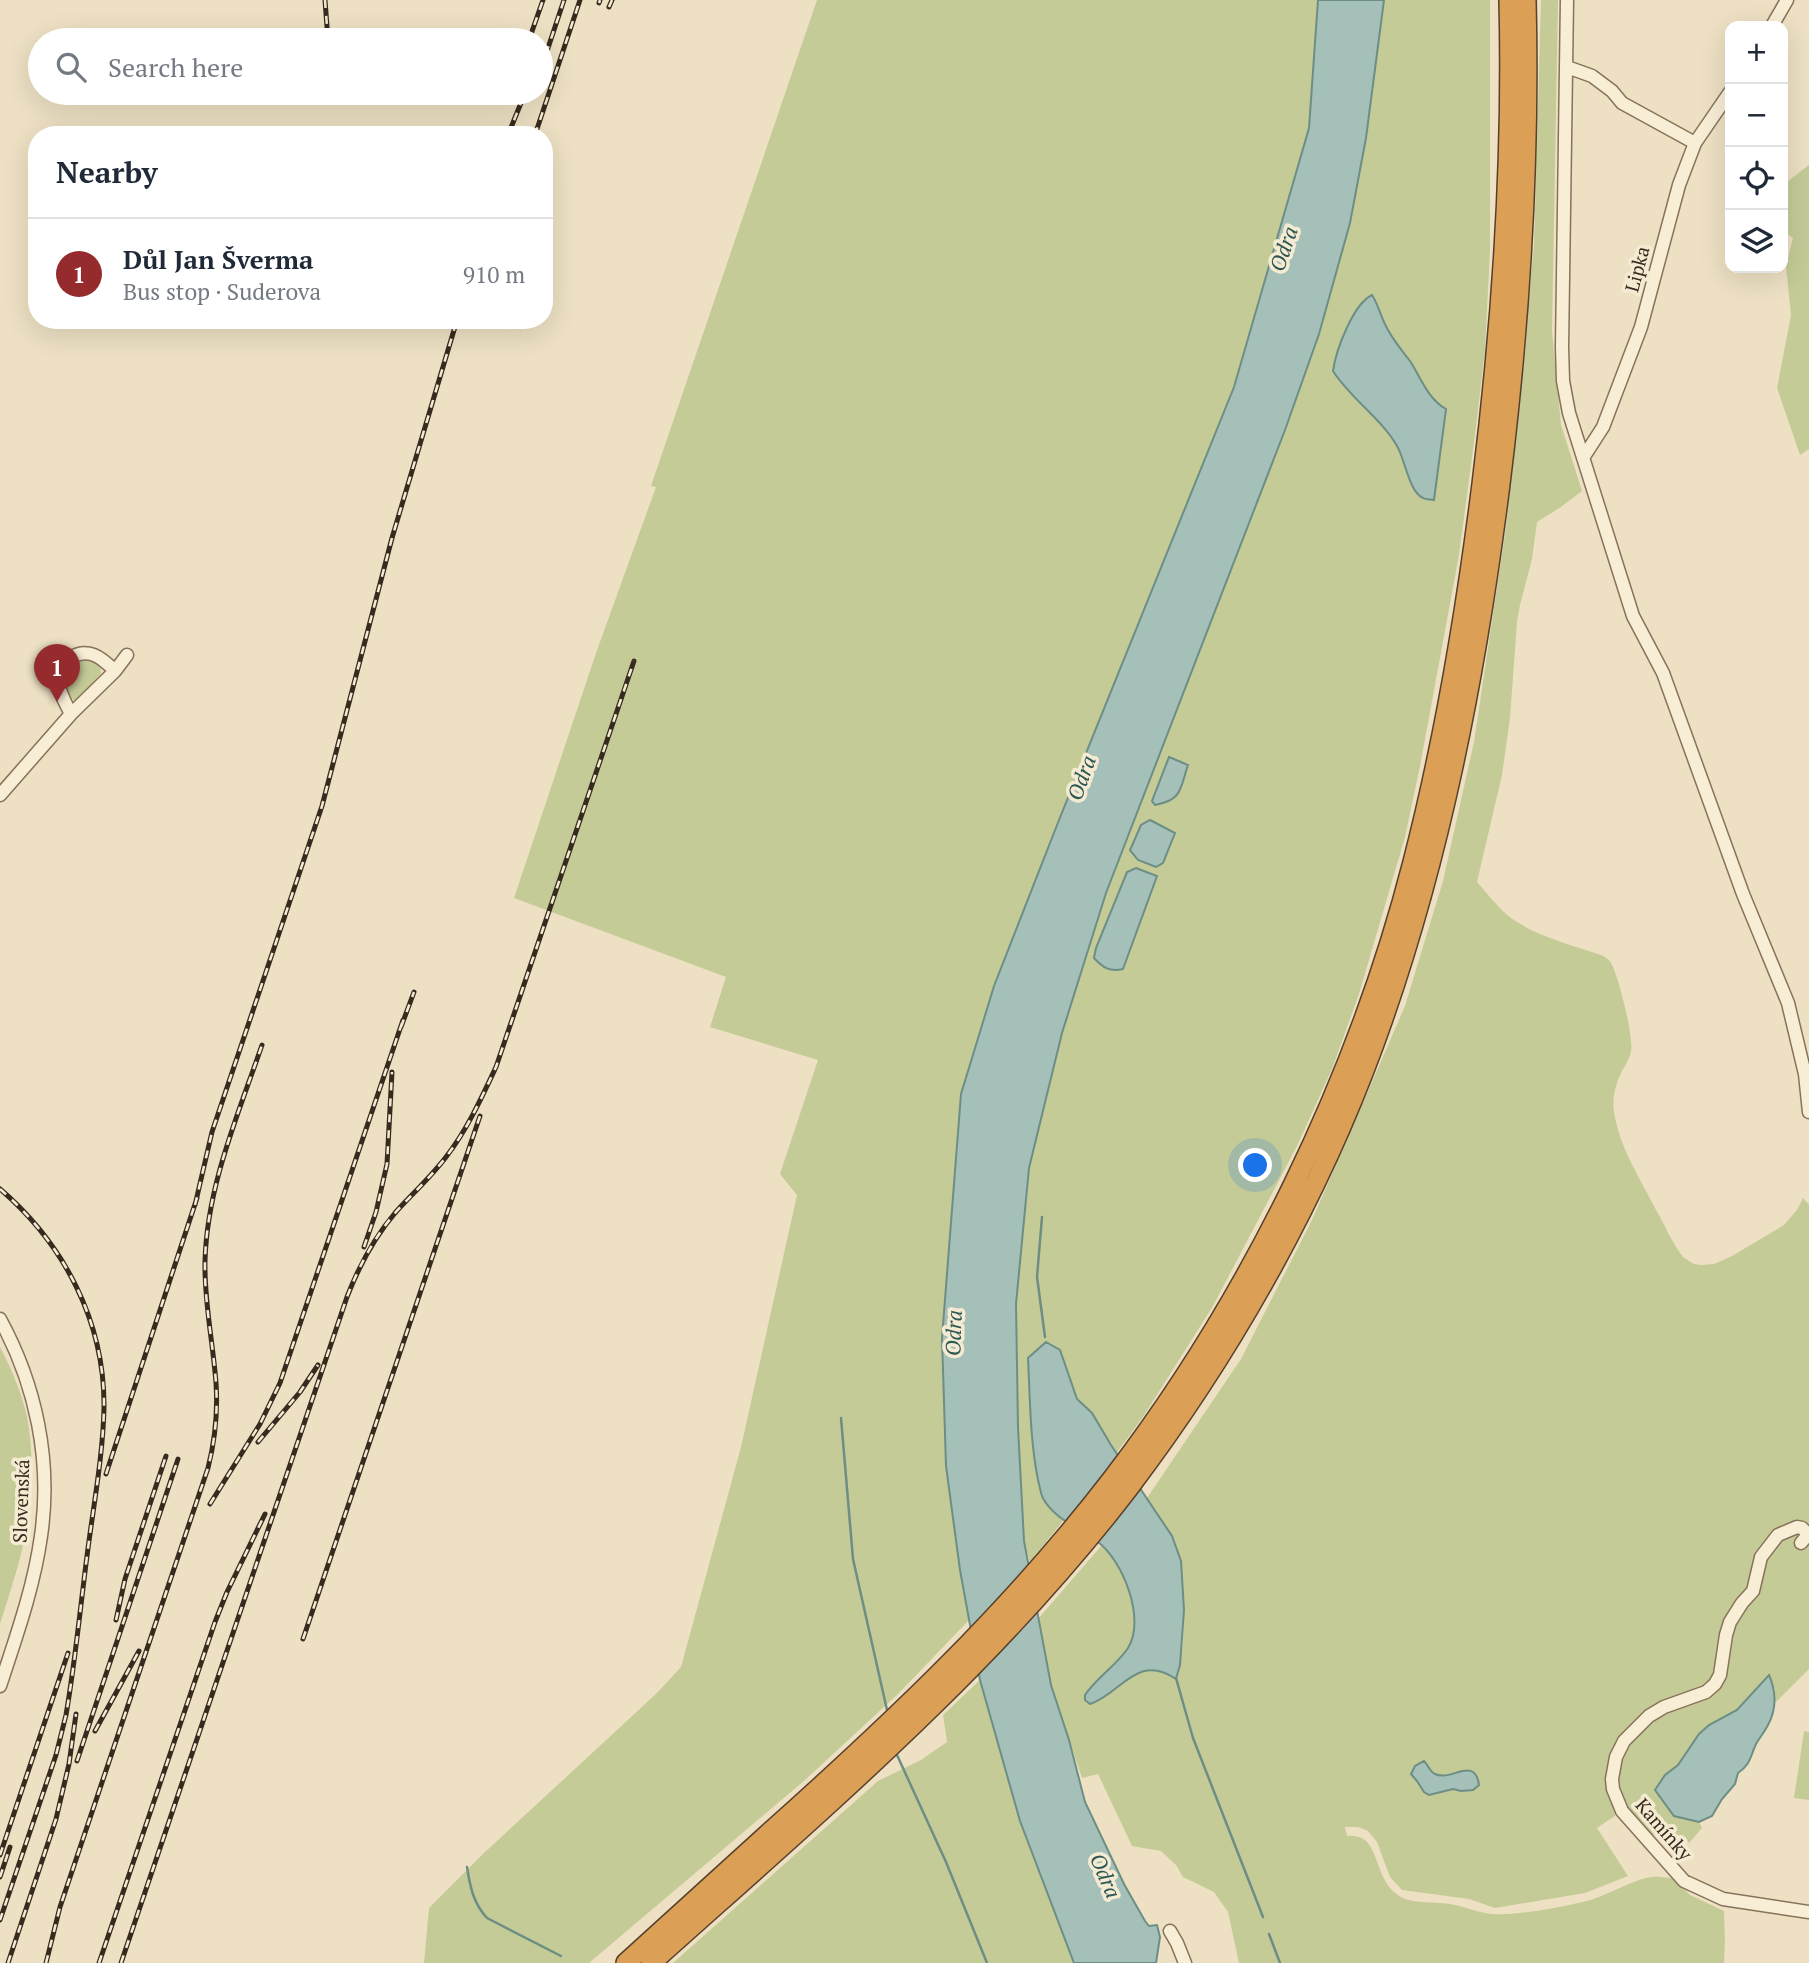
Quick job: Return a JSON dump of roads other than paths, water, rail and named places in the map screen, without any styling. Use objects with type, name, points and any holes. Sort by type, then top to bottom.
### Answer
[{"type":"highway","points":[[626,1963],[923,1716],[1001,1636],[1100,1524],[1130,1486],[1259,1252],[1325,1117],[1384,960],[1412,867],[1457,659],[1492,404],[1504,251],[1509,0]]},
{"type":"highway","points":[[1160,1428],[1224,1348],[1275,1260],[1310,1192],[1342,1124],[1373,1046],[1401,965],[1427,875],[1453,768],[1473,664],[1490,563],[1509,411],[1524,200],[1526,0]]},
{"type":"highway","points":[[651,1963],[770,1844]]},
{"type":"street","points":[[1567,0],[1562,358],[1569,413],[1633,616],[1663,673],[1743,894],[1788,1003],[1805,1074],[1809,1112]]},
{"type":"street","points":[[1775,21],[1787,0]]},
{"type":"street","points":[[1567,67],[1592,76],[1612,91],[1622,103],[1695,143]]},
{"type":"street","name":"Lipka","points":[[1584,458],[1603,427],[1641,327],[1679,185],[1695,143],[1725,99]]},
{"type":"street","points":[[71,714],[58,681],[59,671],[66,661],[78,654],[92,654],[116,671]]},
{"type":"street","points":[[0,795],[71,714],[116,671],[127,655]]},
{"type":"street","name":"Slovenská","points":[[0,1318],[20,1360],[37,1416],[43,1462],[44,1504],[31,1587],[0,1686]]},
{"type":"street","name":"Kamínky","points":[[1801,1543],[1806,1537],[1802,1528],[1797,1527],[1778,1535],[1761,1558],[1753,1591],[1730,1622],[1720,1675],[1715,1684],[1706,1692],[1664,1707],[1649,1716],[1624,1741],[1616,1757],[1612,1789],[1622,1811],[1684,1881],[1723,1899],[1809,1912]]},
{"type":"street","points":[[1170,1931],[1185,1963]]},
{"type":"water","name":"Odra","points":[[1318,0],[1384,0],[1366,138],[1350,223],[1319,334],[1285,430],[1106,893],[1062,1033],[1029,1168],[1016,1304],[1018,1427],[1024,1541],[1051,1685],[1085,1802],[1124,1884],[1149,1926],[1157,1925],[1160,1937],[1156,1963],[1074,1963],[1020,1821],[980,1680],[960,1570],[946,1466],[942,1338],[961,1094],[994,986],[1234,387],[1309,128]]},
{"type":"water","points":[[1372,295],[1393,338],[1430,394],[1446,409],[1434,500],[1418,495],[1400,452],[1390,436],[1333,371],[1352,317]]},
{"type":"water","points":[[1169,757],[1188,765],[1176,796],[1155,805],[1152,801]]},
{"type":"water","points":[[1150,820],[1175,833],[1163,863],[1156,867],[1138,860],[1130,850],[1141,825]]},
{"type":"water","points":[[1136,868],[1157,876],[1123,969],[1110,969],[1094,958],[1096,948],[1127,872]]},
{"type":"water","points":[[1046,1342],[1060,1350],[1077,1399],[1092,1413],[1172,1536],[1181,1561],[1184,1610],[1180,1665],[1176,1679],[1162,1672],[1140,1672],[1090,1704],[1085,1700],[1085,1695],[1128,1648],[1133,1636],[1133,1607],[1116,1562],[1098,1542],[1055,1513],[1042,1495],[1033,1450],[1028,1358]]},
{"type":"water","points":[[1769,1675],[1774,1693],[1773,1712],[1748,1763],[1738,1773],[1735,1784],[1712,1816],[1699,1822],[1674,1816],[1655,1790],[1665,1775],[1678,1765],[1699,1734],[1709,1725],[1737,1710]]},
{"type":"water","points":[[1424,1761],[1433,1773],[1441,1776],[1468,1770],[1473,1772],[1479,1785],[1473,1790],[1453,1789],[1429,1795],[1411,1774],[1415,1766]]},
{"type":"waterway","points":[[1042,1217],[1037,1277],[1045,1337]]},
{"type":"waterway","points":[[841,1418],[853,1559],[887,1710]]},
{"type":"waterway","points":[[1176,1678],[1193,1738],[1263,1917]]},
{"type":"waterway","points":[[897,1755],[946,1862],[987,1963]]},
{"type":"waterway","points":[[467,1867],[475,1900],[487,1918],[561,1956]]},
{"type":"waterway","points":[[1269,1934],[1280,1963]]},
{"type":"railway","points":[[325,0],[327,28]]},
{"type":"railway","points":[[533,28],[543,0]]},
{"type":"railway","points":[[553,33],[564,0]]},
{"type":"railway","points":[[553,81],[580,0]]},
{"type":"railway","points":[[609,7],[612,0]]},
{"type":"railway","points":[[512,126],[520,105]]},
{"type":"railway","points":[[538,126],[545,105]]},
{"type":"railway","points":[[195,1205],[212,1132],[322,806],[392,538],[454,329]]},
{"type":"railway","points":[[121,1963],[347,1297],[380,1232],[454,1147],[496,1067],[634,661]]},
{"type":"railway","points":[[401,1027],[414,992]]},
{"type":"railway","points":[[210,1504],[260,1424],[280,1383],[403,1020]]},
{"type":"railway","points":[[46,1963],[60,1907],[208,1468],[217,1405],[206,1292],[207,1233],[225,1151],[262,1045]]},
{"type":"railway","points":[[364,1247],[376,1212],[387,1164],[392,1072]]},
{"type":"railway","points":[[303,1639],[480,1116]]},
{"type":"railway","points":[[0,1189],[43,1234],[76,1287],[97,1345],[104,1408],[98,1474],[66,1715],[56,1755],[0,1920]]},
{"type":"railway","points":[[106,1474],[197,1198]]},
{"type":"railway","points":[[258,1442],[300,1392],[318,1365]]},
{"type":"railway","points":[[116,1620],[125,1579],[166,1456]]},
{"type":"railway","points":[[77,1761],[178,1459]]},
{"type":"railway","points":[[99,1963],[215,1622],[265,1514]]},
{"type":"railway","points":[[95,1731],[139,1651]]},
{"type":"railway","points":[[0,1855],[68,1653]]},
{"type":"railway","points":[[8,1963],[56,1819],[69,1764],[76,1714]]},
{"type":"railway","points":[[0,1877],[10,1847]]},
{"type":"place","name":"Důl Jan Šverma","points":[[57,702]]}]
